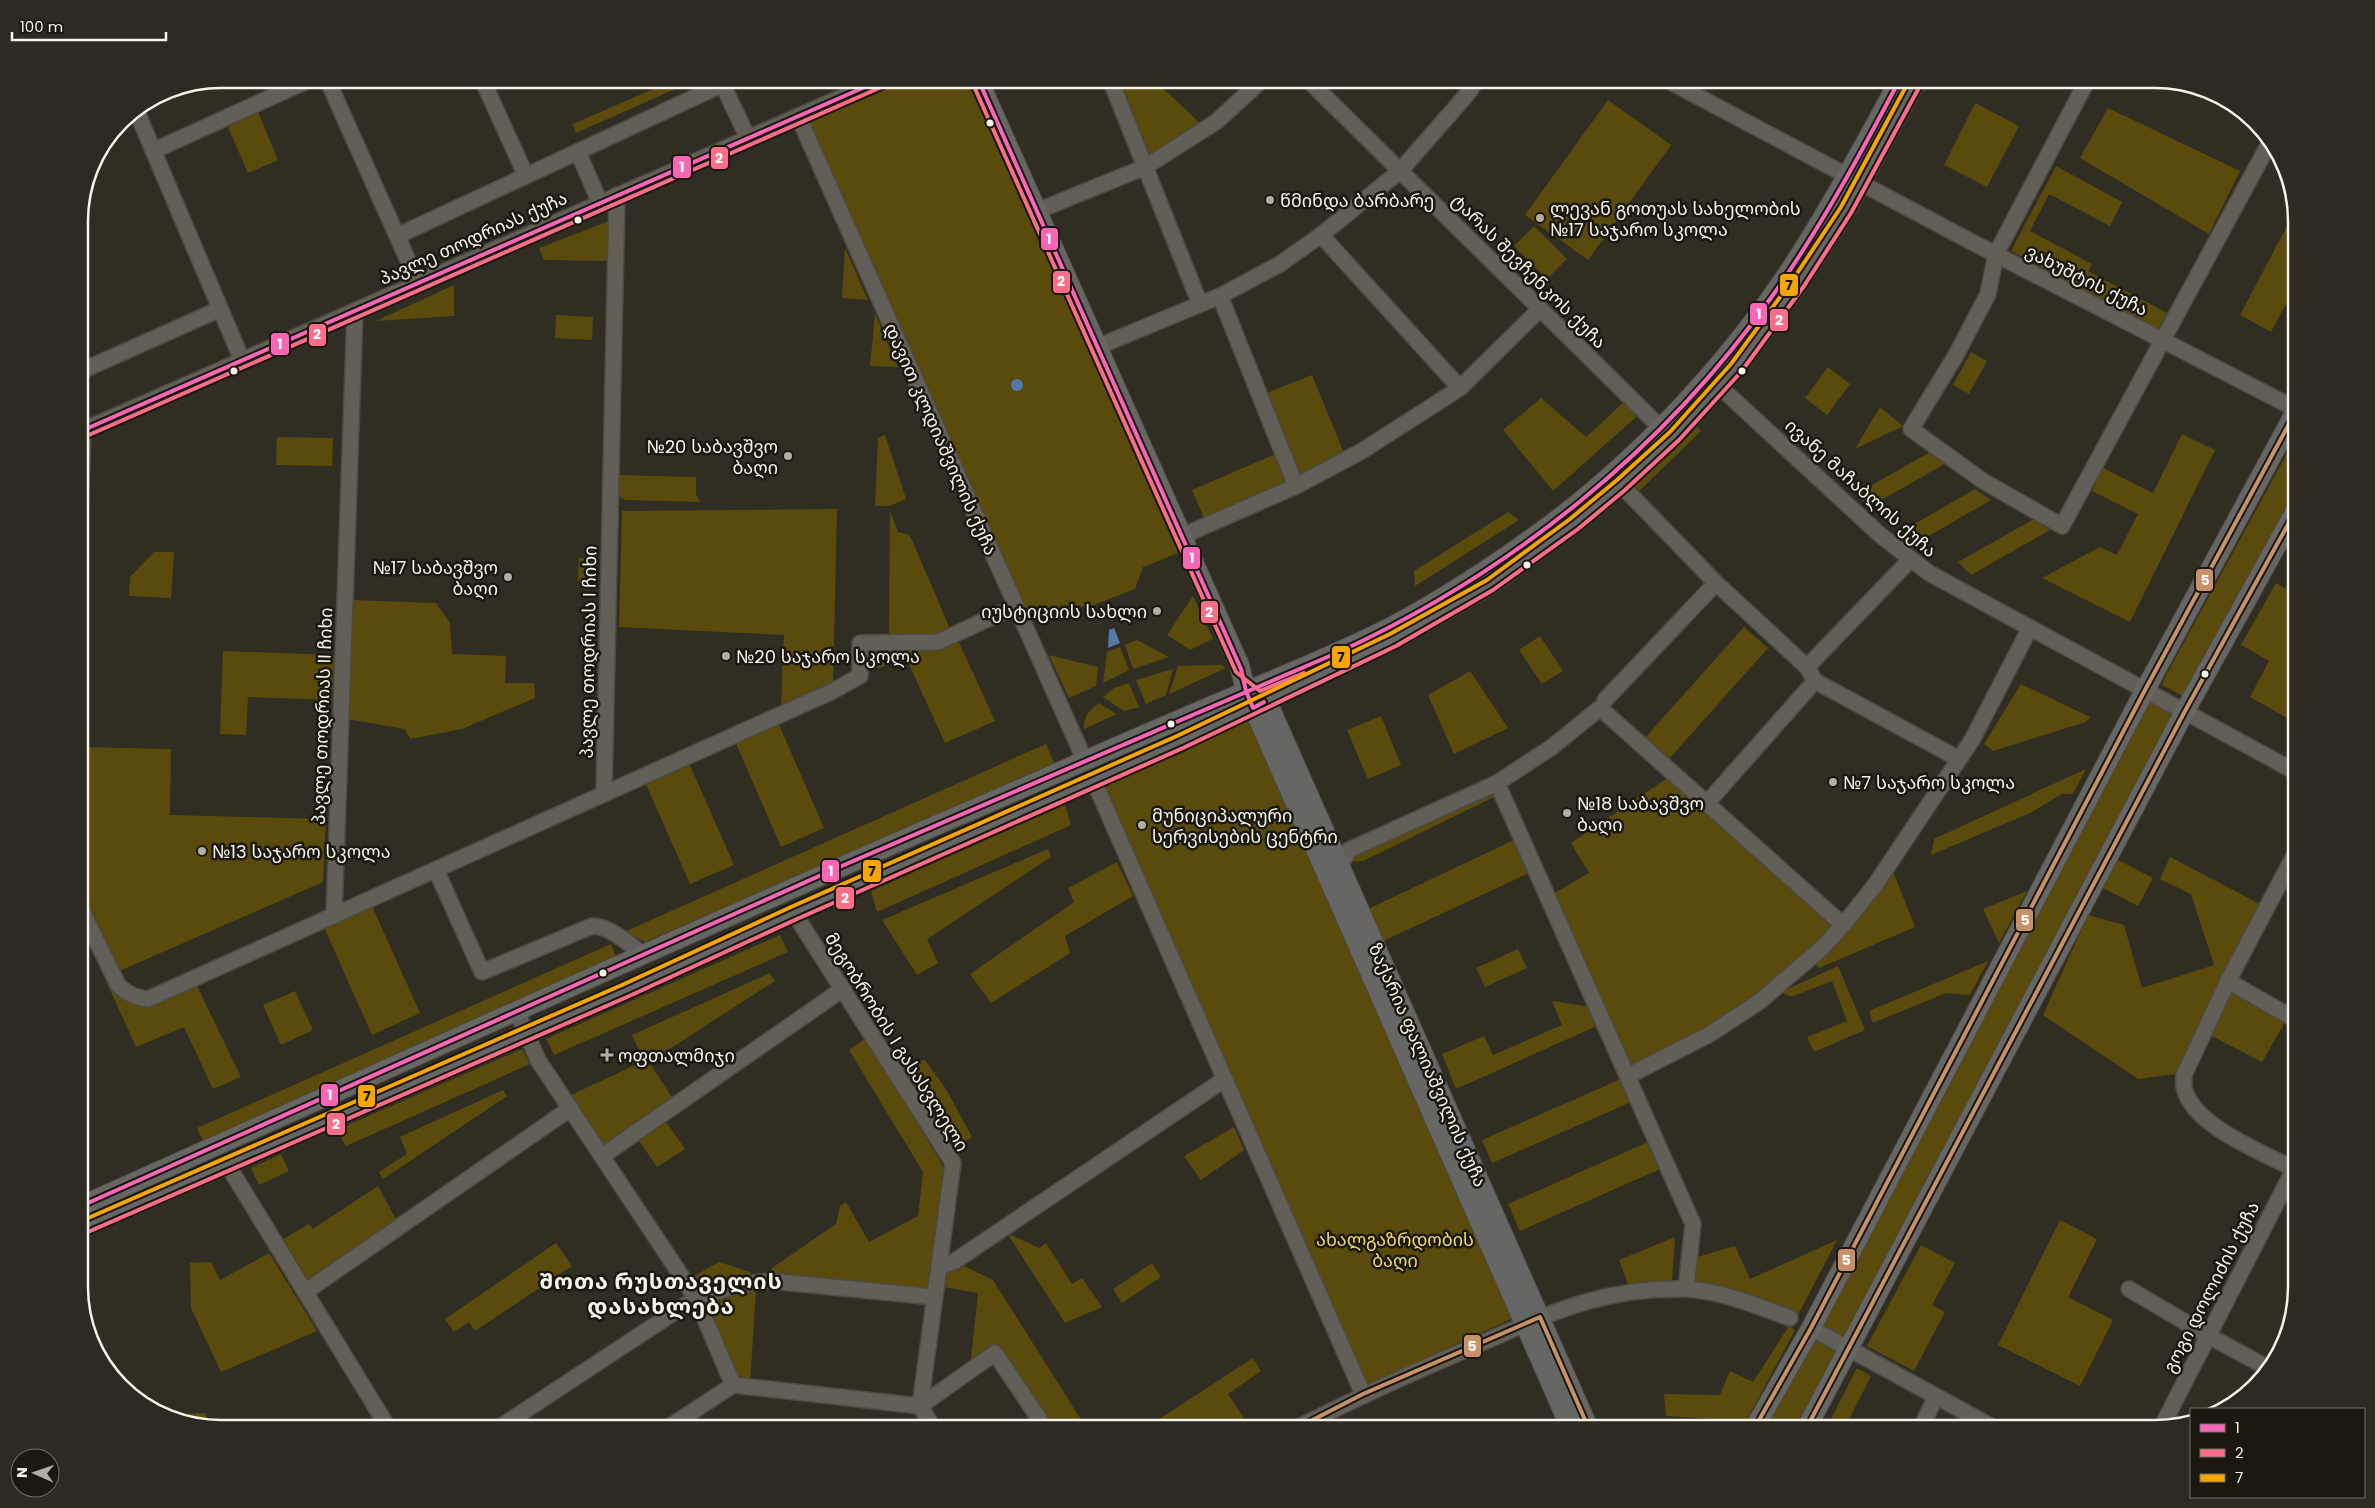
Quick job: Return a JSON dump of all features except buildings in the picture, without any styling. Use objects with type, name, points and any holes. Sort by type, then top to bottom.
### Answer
[{"type":"main road","points":[[982,88],[1241,669],[1256,696]]},
{"type":"main road","points":[[88,1224],[625,991],[1093,779],[1388,628],[1442,598],[1559,518],[1595,488],[1660,427],[1710,374],[1752,322],[1856,179],[1896,88]]},
{"type":"main road","points":[[88,1203],[636,958],[1085,761],[1256,696],[1393,640],[1490,585],[1574,524],[1621,485],[1674,436],[1720,386],[1799,282],[1856,179],[1912,88]]},
{"type":"main road","points":[[1759,1420],[1811,1328],[2145,690],[2287,426]]},
{"type":"main road","points":[[1811,1420],[1959,1143],[2185,712],[2287,526]]},
{"type":"main road","name":"ზაქარია ფალიაშვილის ქუჩა","points":[[1256,696],[1340,866],[1395,1010]]},
{"type":"main road","name":"ზაქარია ფალიაშვილის ქუჩა","points":[[1256,696],[1532,1320],[1584,1420]]},
{"type":"main road","name":"ზაქარია ფალიაშვილის ქუჩა","points":[[1532,1320],[1568,1420]]},
{"type":"street","points":[[153,151],[291,88]]},
{"type":"street","points":[[331,88],[418,283]]},
{"type":"street","points":[[486,88],[526,176]]},
{"type":"street","points":[[397,236],[578,152],[708,88]]},
{"type":"street","points":[[725,88],[748,138]]},
{"type":"street","name":"პავლე თოდრიას ქუჩა","points":[[88,428],[862,88]]},
{"type":"street","points":[[1114,88],[1200,304]]},
{"type":"street","points":[[1037,211],[1145,167],[1216,122],[1253,88]]},
{"type":"street","name":"ტარას შევჩენკოს ქუჩა","points":[[1316,88],[1660,427]]},
{"type":"street","points":[[1097,347],[1220,296],[1280,264],[1322,235],[1400,171],[1471,88]]},
{"type":"street","name":"ვახუშტის ქუჩა","points":[[1682,88],[2287,405]]},
{"type":"street","points":[[2083,88],[1996,254],[1988,294],[1956,355],[1911,429],[1983,481],[2062,526],[2266,149]]},
{"type":"street","points":[[139,116],[242,360]]},
{"type":"street","name":"დავით კლდიაშვილის ქუჩა","points":[[798,116],[1085,761]]},
{"type":"street","points":[[578,152],[600,203]]},
{"type":"street","name":"პავლე თოდრიას I ჩიხი","points":[[604,794],[617,195]]},
{"type":"street","points":[[1322,235],[1460,388]]},
{"type":"street","points":[[1220,296],[1296,486]]},
{"type":"street","points":[[88,368],[220,309]]},
{"type":"street","points":[[1182,536],[1296,486],[1362,450],[1460,388],[1540,309]]},
{"type":"street","name":"პავლე თოდრიას II ჩიხი","points":[[334,916],[355,310]]},
{"type":"street","name":"ივანე მაჩაბლის ქუჩა","points":[[1720,386],[1879,534],[1929,573],[2288,767]]},
{"type":"street","points":[[1621,485],[1716,583],[1808,667],[1815,681],[1959,759]]},
{"type":"street","points":[[1808,667],[1910,560]]},
{"type":"street","points":[[1605,700],[1716,583]]},
{"type":"street","points":[[88,923],[118,985],[125,992],[138,998],[148,999],[832,691],[860,676],[860,642],[938,642],[1016,606]]},
{"type":"street","points":[[1628,1076],[1710,1034],[1759,1002],[1822,948],[1843,925],[1874,885],[1959,759],[1990,708],[2030,628]]},
{"type":"street","points":[[1707,803],[1815,681]]},
{"type":"street","points":[[1340,866],[1349,850],[1497,783],[1552,747],[1600,708],[1843,925]]},
{"type":"street","points":[[1093,779],[1363,1394]]},
{"type":"street","points":[[1497,783],[1693,1224],[1686,1289]]},
{"type":"street","points":[[2288,868],[2228,980],[2184,1075],[2184,1089],[2191,1104],[2204,1119],[2288,1164]]},
{"type":"street","points":[[436,870],[482,972],[592,926],[602,926],[622,937],[636,958]]},
{"type":"street","name":"მეგობრობის I გასასვლელი","points":[[794,913],[953,1162],[920,1406]]},
{"type":"street","points":[[2228,980],[2288,1015]]},
{"type":"street","points":[[602,1156],[843,989]]},
{"type":"street","points":[[517,1012],[542,1064],[696,1298],[733,1385]]},
{"type":"street","points":[[939,1267],[956,1261],[1225,1079]]},
{"type":"street","points":[[306,1292],[571,1108]]},
{"type":"street","points":[[227,1164],[384,1420]]},
{"type":"street","name":"გოგი დოლიძის ქუჩა","points":[[2165,1419],[2207,1335],[2288,1181]]},
{"type":"street","points":[[511,1420],[696,1298],[741,1284],[771,1281],[934,1298]]},
{"type":"street","points":[[1321,1420],[1363,1394],[1532,1320],[1591,1298],[1624,1292],[1686,1289],[1725,1296],[1790,1318]]},
{"type":"street","points":[[2129,1289],[2262,1365]]},
{"type":"street","points":[[1811,1328],[1977,1420]]},
{"type":"street","points":[[680,1420],[733,1385],[920,1406],[995,1353],[1040,1420]]},
{"type":"street","points":[[1924,1420],[1936,1397]]},
{"type":"street","points":[[920,1406],[929,1420]]},
{"type":"green space","points":[[655,88],[678,88],[576,133],[573,124]]},
{"type":"green space","points":[[876,88],[973,88],[1178,553],[1143,567],[1135,589],[1091,606],[1067,607],[1026,621],[807,127],[810,114]]},
{"type":"green space","points":[[1115,88],[1163,88],[1202,125],[1152,160],[1142,157]]},
{"type":"green space","points":[[1608,100],[1671,145],[1588,260],[1525,215]]},
{"type":"green space","points":[[1975,103],[2019,126],[1987,187],[1944,165]]},
{"type":"green space","points":[[256,107],[278,160],[248,173],[225,120]]},
{"type":"green space","points":[[2108,108],[2240,171],[2209,234],[2080,158]]},
{"type":"green space","points":[[2056,166],[2122,202],[2110,226],[2049,194],[2030,231],[2092,264],[2088,271],[2167,313],[2158,330],[2011,251]]},
{"type":"green space","points":[[609,221],[608,261],[544,260],[539,248]]},
{"type":"green space","points":[[1534,226],[1567,259],[1547,279],[1514,246]]},
{"type":"green space","points":[[2287,226],[2287,302],[2271,332],[2240,315]]},
{"type":"green space","points":[[845,248],[868,300],[842,298]]},
{"type":"green space","points":[[454,285],[454,316],[376,321]]},
{"type":"green space","points":[[875,314],[898,367],[870,366]]},
{"type":"green space","points":[[556,315],[593,317],[592,340],[555,338]]},
{"type":"green space","points":[[1971,352],[1987,361],[1969,394],[1953,385]]},
{"type":"green space","points":[[1828,367],[1850,384],[1827,415],[1805,398]]},
{"type":"green space","points":[[1312,375],[1344,453],[1296,479],[1262,395]]},
{"type":"green space","points":[[1541,398],[1586,437],[1625,401],[1636,417],[1553,491],[1503,430]]},
{"type":"green space","points":[[1880,407],[1903,426],[1855,449]]},
{"type":"green space","points":[[1692,421],[1701,431],[1636,494],[1627,485]]},
{"type":"green space","points":[[2182,434],[2215,450],[2130,622],[2042,578],[2100,547],[2117,555],[2138,514],[2092,491],[2103,468],[2153,493]]},
{"type":"green space","points":[[885,435],[906,499],[889,506],[875,506],[878,438]]},
{"type":"green space","points":[[277,437],[333,438],[332,466],[276,465]]},
{"type":"green space","points":[[1932,451],[1948,462],[1869,507],[1856,494]]},
{"type":"green space","points":[[1278,453],[1290,483],[1205,520],[1192,490]]},
{"type":"green space","points":[[2287,453],[2287,510],[2186,698],[2162,685]]},
{"type":"green space","points":[[616,475],[696,477],[696,494],[700,502],[625,500],[616,495]]},
{"type":"green space","points":[[1975,489],[1991,500],[1913,545],[1899,533]]},
{"type":"green space","name":"№20 საჯარო სკოლა","points":[[837,509],[833,684],[781,708],[784,635],[619,627],[622,511]]},
{"type":"green space","points":[[890,511],[898,532],[909,535],[912,540],[950,629],[930,637],[889,635]]},
{"type":"green space","points":[[1508,512],[1519,520],[1415,586],[1414,571]]},
{"type":"green space","points":[[2034,519],[2050,530],[1971,575],[1958,562]]},
{"type":"green space","points":[[154,552],[174,552],[171,598],[129,596],[130,577]]},
{"type":"green space","points":[[579,558],[593,559],[592,582],[578,582]]},
{"type":"green space","points":[[2276,583],[2287,590],[2287,718],[2250,697],[2269,661],[2241,645]]},
{"type":"green space","points":[[1193,596],[1213,639],[1190,650],[1167,635]]},
{"type":"green space","points":[[350,600],[436,603],[450,623],[452,654],[506,656],[505,683],[534,683],[535,698],[462,729],[410,739],[405,729],[347,719]]},
{"type":"green space","points":[[1744,627],[1768,648],[1669,759],[1645,738]]},
{"type":"green space","points":[[1540,636],[1563,671],[1542,684],[1519,650]]},
{"type":"green space","points":[[957,638],[995,721],[945,743],[907,660],[867,671],[867,647]]},
{"type":"green space","points":[[1137,640],[1169,657],[1133,669],[1125,645]]},
{"type":"green space","points":[[1120,647],[1129,670],[1103,683],[1107,652]]},
{"type":"green space","points":[[223,651],[334,655],[332,700],[248,697],[246,735],[220,734]]},
{"type":"green space","points":[[1049,655],[1098,667],[1096,686],[1069,698]]},
{"type":"green space","points":[[1221,665],[1226,668],[1169,694],[1178,666]]},
{"type":"green space","points":[[1173,669],[1166,695],[1146,704],[1136,680]]},
{"type":"green space","points":[[1470,671],[1508,728],[1454,754],[1428,695]]},
{"type":"green space","points":[[1129,683],[1139,707],[1124,711],[1103,697],[1114,688]]},
{"type":"green space","points":[[2021,684],[2090,717],[2086,722],[1993,751],[1984,744]]},
{"type":"green space","points":[[2150,698],[2179,713],[1847,1339],[1820,1324],[2022,947]]},
{"type":"green space","points":[[1099,703],[1117,714],[1084,729],[1087,714]]},
{"type":"green space","points":[[1381,716],[1401,765],[1368,779],[1347,730]]},
{"type":"green space","name":"ახალგაზრდობის ბაღი","points":[[1253,718],[1513,1318],[1369,1384],[1360,1382],[1102,786],[1105,780]]},
{"type":"green space","points":[[777,720],[824,828],[781,847],[734,739]]},
{"type":"green space","points":[[1046,744],[1054,763],[645,942],[624,932]]},
{"type":"green space","name":"№13 საჯარო სკოლა","points":[[88,747],[171,749],[170,815],[326,819],[323,882],[117,972],[88,909]]},
{"type":"green space","points":[[689,763],[734,865],[690,884],[645,782]]},
{"type":"green space","points":[[2086,769],[2073,794],[2062,794],[2030,813],[1931,855],[1934,839]]},
{"type":"green space","points":[[1669,777],[1837,924],[1813,950],[1741,1010],[1631,1066],[1553,894],[1589,873],[1571,843]]},
{"type":"green space","points":[[1494,787],[1498,795],[1363,861],[1346,862],[1357,850]]},
{"type":"green space","points":[[1065,805],[1071,825],[877,912],[871,891]]},
{"type":"green space","points":[[1514,840],[1529,873],[1381,942],[1366,910]]},
{"type":"green space","points":[[1048,849],[1051,857],[927,939],[938,963],[917,975],[882,920]]},
{"type":"green space","points":[[2170,857],[2260,904],[2175,1074],[2138,1079],[2043,1015],[2088,915],[2124,925],[2142,988],[2214,965],[2191,894],[2160,879]]},
{"type":"green space","points":[[2116,859],[2153,878],[2138,906],[2101,887]]},
{"type":"green space","points":[[1117,862],[1133,896],[1065,936],[1070,953],[991,1003],[970,974],[1074,902],[1068,888]]},
{"type":"green space","points":[[1892,869],[1915,927],[1819,968],[1814,962]]},
{"type":"green space","points":[[2027,891],[1999,943],[1983,909]]},
{"type":"green space","points":[[371,904],[420,1013],[372,1035],[323,925]]},
{"type":"green space","points":[[780,935],[788,952],[554,1055],[546,1039]]},
{"type":"green space","points":[[611,944],[616,957],[203,1141],[197,1128]]},
{"type":"green space","points":[[1518,949],[1527,968],[1485,987],[1476,968]]},
{"type":"green space","points":[[1988,961],[1970,995],[1946,993],[1873,1023],[1869,1011]]},
{"type":"green space","points":[[1838,966],[1865,1030],[1814,1052],[1807,1037],[1847,1021],[1832,981],[1791,997],[1781,992]]},
{"type":"green space","points":[[770,973],[775,981],[657,1057],[642,1056],[632,1035]]},
{"type":"green space","points":[[109,977],[125,998],[196,984],[241,1077],[213,1089],[184,1027],[136,1047],[105,979]]},
{"type":"green space","points":[[2228,981],[2288,1014],[2262,1062],[2204,1032]]},
{"type":"green space","points":[[295,991],[313,1030],[281,1045],[263,1005]]},
{"type":"green space","points":[[1552,1001],[1591,1007],[1599,1025],[1456,1089],[1442,1054],[1484,1036],[1493,1055],[1562,1025]]},
{"type":"green space","points":[[866,1038],[945,1169],[930,1289],[770,1279],[772,1268],[836,1224],[840,1206],[846,1202],[869,1242],[918,1216],[923,1172],[849,1050]]},
{"type":"green space","points":[[522,1049],[530,1064],[346,1146],[336,1130]]},
{"type":"green space","points":[[925,1060],[946,1089],[972,1137],[950,1151],[895,1064]]},
{"type":"green space","points":[[637,1064],[651,1065],[675,1102],[603,1151],[567,1097]]},
{"type":"green space","points":[[1621,1079],[1631,1102],[1492,1163],[1482,1140]]},
{"type":"green space","points":[[503,1090],[507,1096],[383,1179],[379,1172],[407,1154],[400,1137]]},
{"type":"green space","points":[[664,1119],[685,1149],[657,1167],[637,1138]]},
{"type":"green space","points":[[1234,1127],[1244,1150],[1201,1180],[1184,1156]]},
{"type":"green space","points":[[1648,1142],[1660,1169],[1520,1231],[1508,1204]]},
{"type":"green space","points":[[281,1154],[289,1171],[259,1185],[251,1168]]},
{"type":"green space","points":[[378,1186],[399,1225],[312,1286],[283,1239],[309,1224],[313,1229]]},
{"type":"green space","points":[[2060,1220],[2097,1239],[2068,1297],[2113,1320],[2080,1386],[1998,1345]]},
{"type":"green space","points":[[1007,1233],[1039,1248],[1046,1243],[1072,1284],[1082,1278],[1102,1307],[1065,1323]]},
{"type":"green space","points":[[1675,1237],[1672,1282],[1628,1284],[1619,1260]]},
{"type":"green space","points":[[1837,1240],[1798,1315],[1729,1292],[1693,1285],[1697,1257],[1735,1246],[1750,1279]]},
{"type":"green space","points":[[556,1243],[572,1266],[475,1331],[469,1322],[454,1332],[445,1319]]},
{"type":"green space","points":[[1921,1245],[1955,1263],[1932,1305],[1945,1312],[1914,1371],[1867,1346]]},
{"type":"green space","points":[[269,1253],[317,1331],[221,1372],[191,1308],[190,1263],[211,1262],[220,1280]]},
{"type":"green space","points":[[719,1262],[750,1272],[750,1280],[699,1294],[689,1279]]},
{"type":"green space","points":[[1152,1263],[1161,1277],[1122,1303],[1113,1289]]},
{"type":"green space","points":[[962,1265],[993,1280],[1081,1420],[1046,1420],[998,1349],[970,1368],[978,1293],[944,1287],[947,1270]]},
{"type":"green space","points":[[756,1291],[750,1383],[734,1381],[701,1305],[741,1293]]},
{"type":"green space","points":[[1789,1326],[1795,1330],[1747,1420],[1666,1416],[1664,1394],[1720,1395],[1730,1371],[1753,1382]]},
{"type":"green space","points":[[1813,1336],[1840,1353],[1804,1420],[1767,1420]]},
{"type":"green space","points":[[1253,1358],[1261,1371],[1228,1394],[1245,1420],[1158,1420]]},
{"type":"green space","points":[[1857,1368],[1871,1376],[1849,1420],[1831,1420]]},
{"type":"green space","points":[[205,1413],[208,1419],[186,1416],[180,1414]]},
{"type":"water","points":[[1015,379],[1019,379],[1023,385],[1019,391],[1015,391],[1011,387],[1011,383]]},
{"type":"water","points":[[1114,628],[1120,643],[1108,648],[1109,630]]},
{"type":"transit line","name":"1","points":[[88,428],[863,88]]},
{"type":"transit line","name":"2","points":[[88,435],[879,88]]},
{"type":"transit line","name":"2","points":[[975,88],[1236,672],[1260,691],[1304,673]]},
{"type":"transit line","name":"1","points":[[982,88],[1241,669],[1246,691],[1253,708],[1264,702]]},
{"type":"transit line","name":"1","points":[[88,1203],[837,868],[1339,652],[1402,620],[1464,585],[1523,545],[1579,502],[1633,455],[1683,405],[1730,352],[1773,295],[1808,243],[1895,88]]},
{"type":"transit line","name":"7","points":[[88,1218],[622,985],[791,907],[1177,736],[1390,634],[1487,580],[1570,519],[1617,480],[1670,432],[1731,364],[1794,278],[1841,207],[1905,88]]},
{"type":"transit line","name":"2","points":[[88,1232],[627,997],[797,919],[1183,748],[1396,646],[1493,590],[1578,529],[1625,490],[1679,440],[1741,372],[1804,286],[1851,213],[1919,88]]},
{"type":"transit line","name":"5","points":[[1759,1420],[1811,1328],[2145,690],[2287,427]]},
{"type":"transit line","name":"5","points":[[1811,1420],[2185,711],[2287,526]]},
{"type":"transit line","name":"5","points":[[1312,1420],[1363,1394],[1540,1317],[1585,1420]]},
{"type":"place","name":"წმინდა ბარბარე","points":[[1270,200]]},
{"type":"place","name":"ლევან გოთუას სახელობის №17 საჯარო სკოლა","points":[[1540,218]]},
{"type":"place","name":"№20 საბავშვო ბაღი","points":[[788,456]]},
{"type":"place","name":"№17 საბავშვო ბაღი","points":[[508,577]]},
{"type":"place","name":"იუსტიციის სახლი","points":[[1157,611]]},
{"type":"place","name":"№20 საჯარო სკოლა","points":[[726,656]]},
{"type":"place","name":"№7 საჯარო სკოლა","points":[[1833,782]]},
{"type":"place","name":"№18 საბავშვო ბაღი","points":[[1567,813]]},
{"type":"place","name":"მუნიციპალური სერვისების ცენტრი","points":[[1142,825]]},
{"type":"place","name":"№13 საჯარო სკოლა","points":[[202,851]]},
{"type":"place","name":"ოფთალმიჯი","points":[[607,1055]]},
{"type":"district","name":"შოთა რუსთაველის დასახლება","points":[[661,1294]]}]
